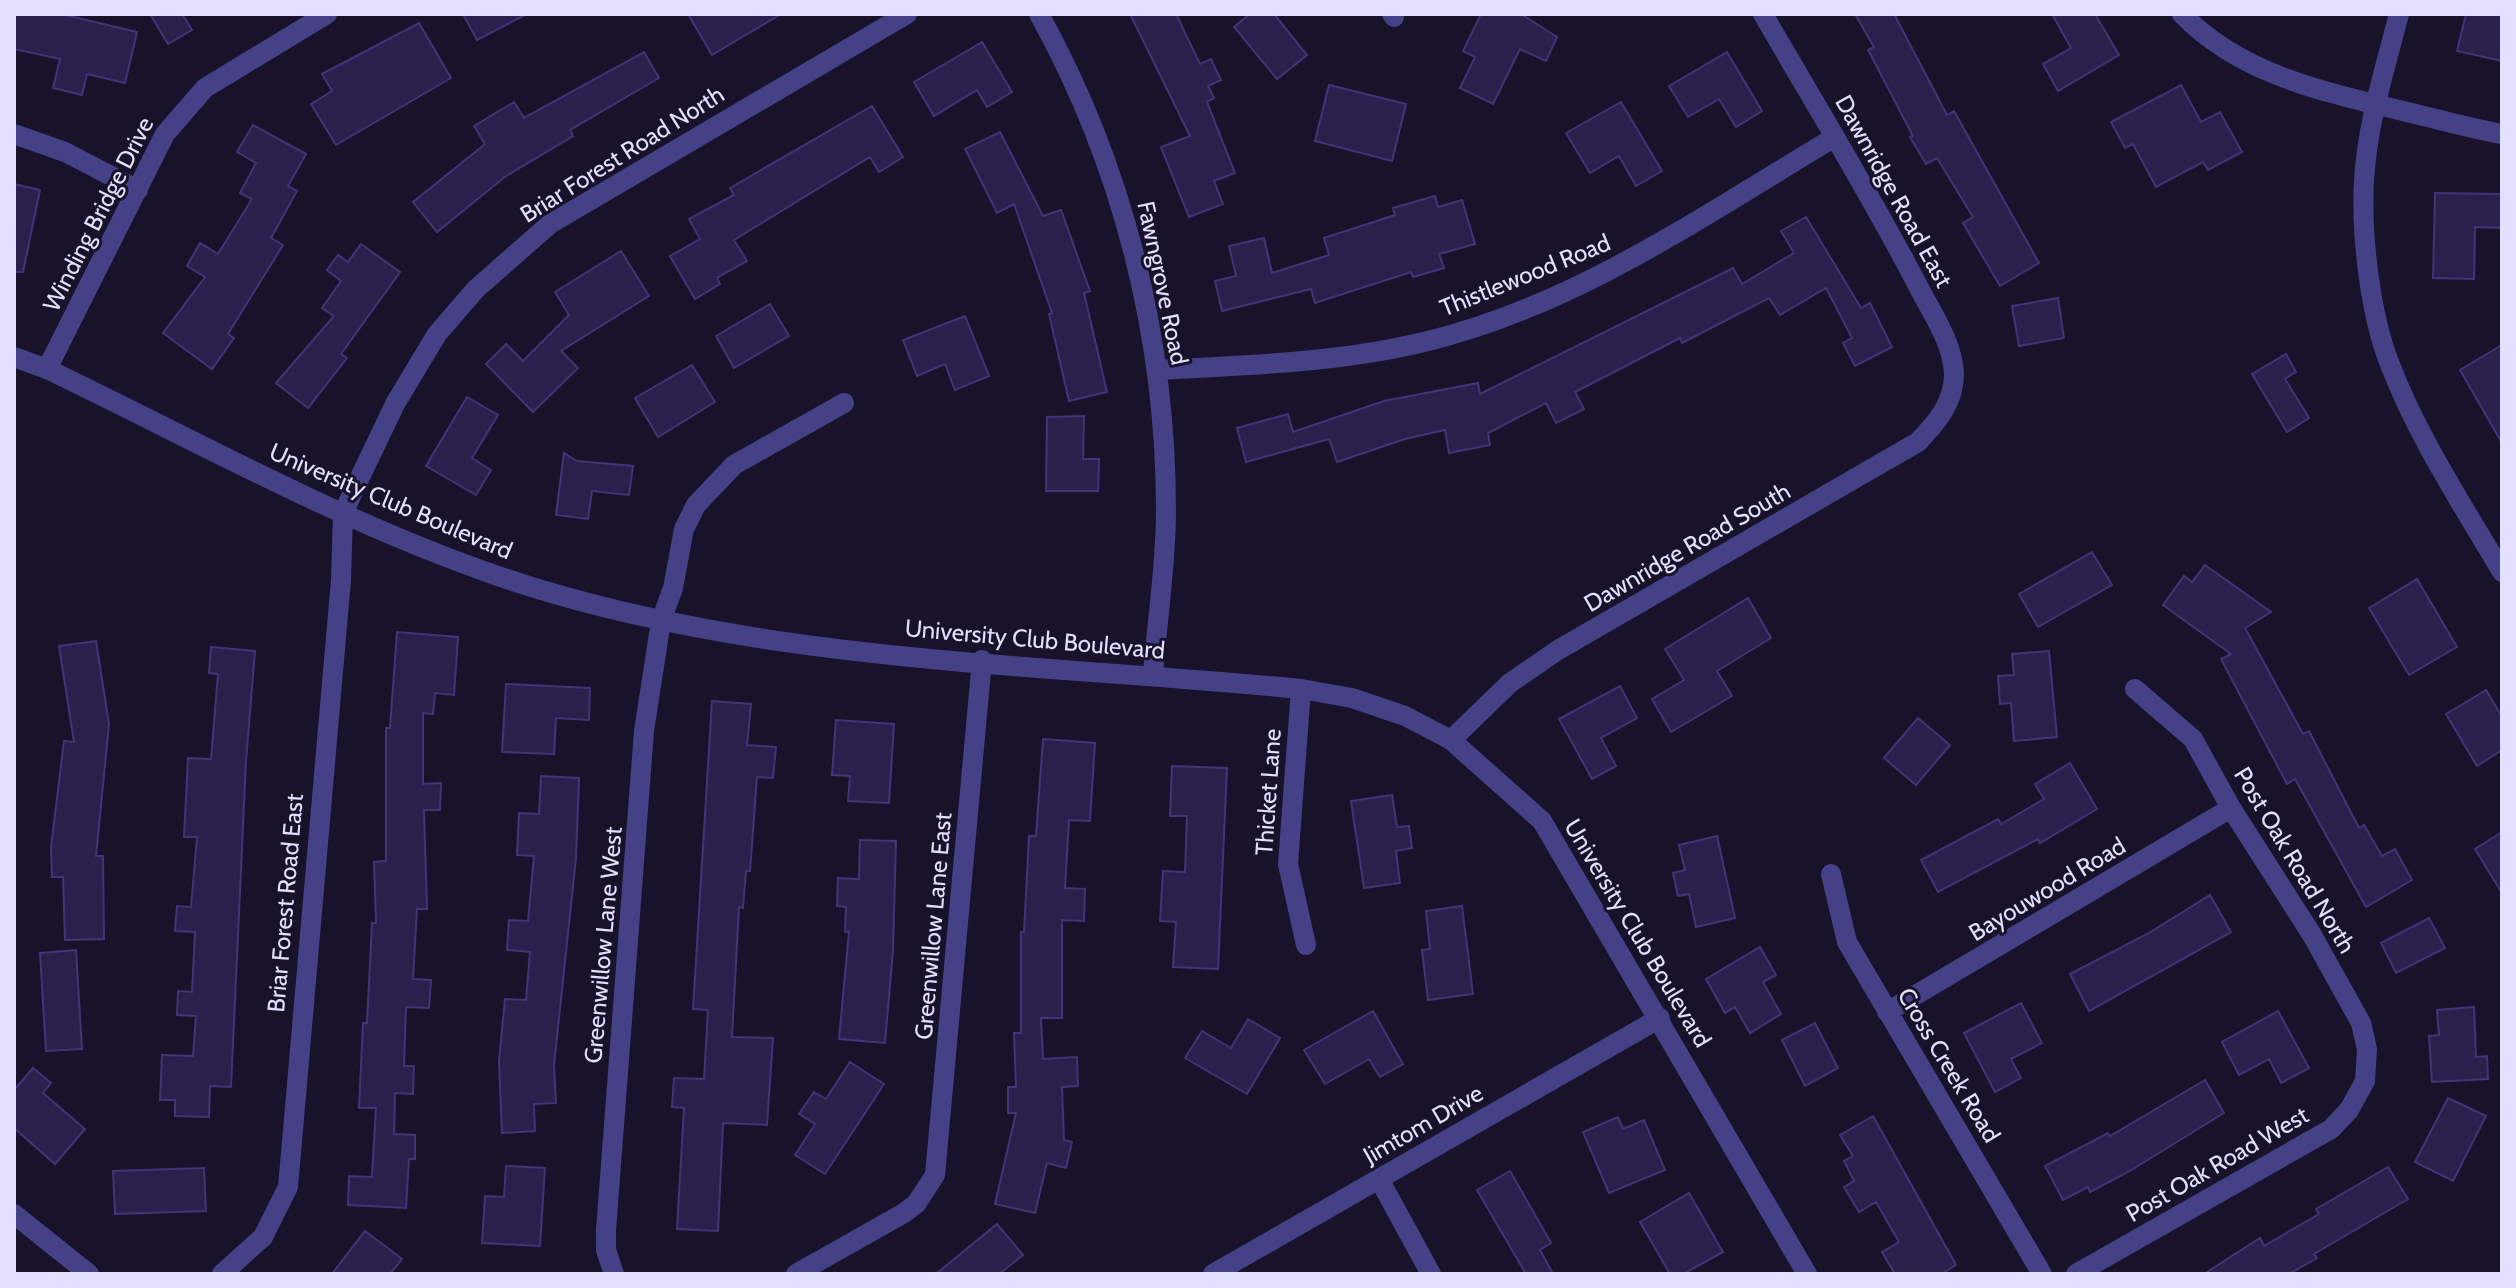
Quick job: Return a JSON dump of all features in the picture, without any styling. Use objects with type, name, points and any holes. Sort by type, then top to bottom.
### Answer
[{"type":"street","name":"Winding Bridge Drive","points":[[47,369],[165,134],[190,102],[230,70],[327,14]]},
{"type":"street","name":"Briar Forest Road North","points":[[343,514],[395,404],[437,334],[476,289],[516,252],[550,224],[907,14]]},
{"type":"street","name":"Fawngrove Road","points":[[1039,14],[1083,98],[1113,181],[1148,311],[1157,370],[1166,511],[1153,675]]},
{"type":"street","name":"Dawnridge Road East","points":[[1763,14],[1835,137],[1946,340],[1954,376],[1949,402]]},
{"type":"street","points":[[2182,14],[2203,35],[2249,64],[2304,86],[2502,134]]},
{"type":"street","points":[[2399,14],[2375,104],[2364,182],[2370,281],[2388,360],[2418,427],[2502,572]]},
{"type":"street","points":[[14,134],[65,152],[138,190]]},
{"type":"street","name":"Thistlewood Road","points":[[1157,370],[1358,356],[1431,341],[1501,318],[1624,263],[1835,137]]},
{"type":"street","name":"University Club Boulevard","points":[[14,357],[47,369],[343,514],[497,576],[661,621],[827,647],[1301,689],[1352,698],[1405,716],[1451,740],[1542,821],[1807,1274]]},
{"type":"street","name":"Dawnridge Road South","points":[[1451,740],[1510,683],[1558,650],[1918,442],[1942,418],[1949,402]]},
{"type":"street","name":"Greenwillow Lane West","points":[[614,1274],[606,1250],[606,1230],[644,731],[661,621],[673,588],[684,529],[696,505],[713,483],[734,465],[844,403]]},
{"type":"street","name":"Briar Forest Road East","points":[[223,1274],[263,1237],[288,1187],[341,580],[343,514]]},
{"type":"street","name":"Greenwillow Lane East","points":[[796,1274],[904,1213],[925,1192],[935,1175],[948,1063],[982,660]]},
{"type":"street","name":"Thicket Lane","points":[[1301,689],[1288,864],[1306,945]]},
{"type":"street","name":"Post Oak Road North","points":[[2135,689],[2193,739],[2231,808],[2312,935],[2361,1023],[2367,1049],[2365,1081]]},
{"type":"street","name":"Bayouwood Road","points":[[1887,1012],[2231,808]]},
{"type":"street","name":"Cross Creek Road","points":[[1831,874],[1847,942],[2042,1274]]},
{"type":"street","name":"Jimtom Drive","points":[[1213,1274],[1660,1018]]},
{"type":"street","name":"Post Oak Road West","points":[[2076,1274],[2331,1129],[2349,1110],[2365,1081]]},
{"type":"street","points":[[1379,1179],[1431,1274]]},
{"type":"street","points":[[14,1214],[89,1274]]},
{"type":"building","points":[[14,14],[61,14],[137,32],[125,83],[87,74],[82,95],[53,88],[60,59],[14,49]]},
{"type":"building","points":[[150,14],[182,14],[192,30],[168,44]]},
{"type":"building","points":[[463,14],[527,14],[477,40]]},
{"type":"building","points":[[688,14],[781,14],[712,55]]},
{"type":"building","points":[[1130,14],[1176,14],[1200,64],[1211,59],[1221,80],[1208,86],[1214,98],[1207,102],[1235,173],[1214,181],[1223,204],[1189,217],[1161,147],[1190,136]]},
{"type":"building","points":[[1250,14],[1274,14],[1307,55],[1277,79],[1234,27]]},
{"type":"building","points":[[1481,14],[1521,14],[1557,37],[1546,61],[1520,49],[1493,104],[1460,88],[1475,57],[1463,51]]},
{"type":"building","points":[[1855,14],[1894,14],[1947,115],[1954,111],[2039,263],[2000,286],[1963,223],[1973,217],[1937,158],[1926,164],[1910,137],[1913,136],[1868,50],[1874,47]]},
{"type":"building","points":[[2052,14],[2095,14],[2119,55],[2058,91],[2043,64],[2071,48]]},
{"type":"building","points":[[2466,14],[2502,14],[2502,61],[2457,51]]},
{"type":"building","points":[[419,23],[451,78],[336,145],[311,104],[332,91],[322,74]]},
{"type":"building","points":[[982,42],[1012,92],[987,107],[977,90],[934,116],[914,82]]},
{"type":"building","points":[[644,52],[659,78],[570,130],[573,136],[506,176],[437,232],[413,202],[485,144],[474,126],[514,102],[524,118]]},
{"type":"building","points":[[1727,52],[1762,111],[1736,127],[1719,99],[1688,117],[1669,86]]},
{"type":"building","points":[[1329,85],[1406,104],[1392,161],[1315,141]]},
{"type":"building","points":[[2181,85],[2201,122],[2220,112],[2242,152],[2208,170],[2203,162],[2156,187],[2133,144],[2125,148],[2111,122]]},
{"type":"building","points":[[1621,102],[1662,171],[1636,186],[1619,156],[1590,173],[1566,133]]},
{"type":"building","points":[[872,106],[903,157],[879,172],[870,157],[734,240],[747,261],[717,278],[720,284],[695,299],[670,256],[700,239],[689,219],[734,195],[730,188]]},
{"type":"building","points":[[253,125],[306,154],[288,186],[297,191],[271,238],[283,245],[228,334],[234,338],[212,369],[163,333],[205,277],[187,266],[200,243],[218,254],[252,199],[240,193],[256,163],[237,152]]},
{"type":"building","points":[[1000,132],[1043,216],[1061,210],[1090,291],[1084,293],[1107,392],[1069,401],[1049,314],[1052,313],[1014,204],[997,213],[965,149]]},
{"type":"building","points":[[14,184],[40,190],[23,272],[14,272]]},
{"type":"building","points":[[2435,193],[2502,194],[2502,228],[2475,227],[2474,279],[2433,278]]},
{"type":"building","points":[[1435,196],[1438,207],[1462,200],[1475,244],[1439,254],[1444,268],[1413,277],[1411,272],[1315,303],[1311,289],[1222,311],[1215,281],[1236,276],[1229,246],[1264,238],[1272,273],[1329,255],[1324,238],[1395,215],[1393,208]]},
{"type":"building","points":[[1806,217],[1861,308],[1870,303],[1892,347],[1855,366],[1843,343],[1852,338],[1826,288],[1780,315],[1769,298],[1682,343],[1680,338],[1575,392],[1584,409],[1556,423],[1546,403],[1488,433],[1490,445],[1449,453],[1445,430],[1405,439],[1337,462],[1329,439],[1246,462],[1237,428],[1288,414],[1293,432],[1384,401],[1478,383],[1480,394],[1733,268],[1742,284],[1794,253],[1781,231]]},
{"type":"building","points":[[361,244],[400,272],[341,354],[347,358],[308,408],[276,383],[334,316],[322,308],[341,281],[327,270],[338,255],[348,262]]},
{"type":"building","points":[[621,251],[649,296],[561,351],[578,368],[533,412],[486,364],[506,344],[523,361],[569,315],[555,292]]},
{"type":"building","points":[[2058,298],[2064,338],[2019,346],[2012,306]]},
{"type":"building","points":[[770,304],[789,336],[734,368],[716,336]]},
{"type":"building","points":[[965,316],[989,376],[955,390],[945,364],[917,376],[903,340]]},
{"type":"building","points":[[2502,345],[2502,443],[2460,370]]},
{"type":"building","points":[[2286,354],[2296,372],[2285,379],[2309,418],[2287,432],[2252,374]]},
{"type":"building","points":[[692,365],[715,402],[658,437],[635,398]]},
{"type":"building","points":[[467,397],[498,415],[472,458],[491,470],[476,495],[426,466]]},
{"type":"building","points":[[1084,416],[1083,459],[1099,459],[1098,491],[1046,491],[1047,417]]},
{"type":"building","points":[[564,453],[577,461],[633,466],[629,495],[592,491],[588,519],[556,515]]},
{"type":"building","points":[[2092,552],[2112,585],[2038,627],[2019,594]]},
{"type":"building","points":[[2205,565],[2271,612],[2245,628],[2303,734],[2309,731],[2359,828],[2364,825],[2382,856],[2395,849],[2412,880],[2366,907],[2295,779],[2287,784],[2221,659],[2231,654],[2163,605],[2184,576],[2192,582]]},
{"type":"building","points":[[2417,579],[2457,647],[2409,675],[2369,608]]},
{"type":"building","points":[[1748,598],[1771,638],[1717,671],[1732,696],[1671,732],[1652,699],[1684,680],[1665,649]]},
{"type":"building","points":[[397,632],[458,637],[454,695],[435,693],[433,714],[423,713],[423,784],[441,783],[440,810],[424,810],[427,909],[417,909],[413,979],[431,980],[429,1008],[406,1007],[404,1066],[414,1066],[413,1094],[395,1093],[394,1134],[415,1135],[415,1159],[409,1159],[406,1208],[348,1205],[349,1176],[372,1177],[376,1108],[359,1108],[372,923],[376,923],[374,862],[386,861],[386,728],[390,728]]},
{"type":"building","points":[[96,641],[109,724],[96,856],[103,856],[104,939],[65,940],[63,877],[52,877],[51,847],[64,741],[74,742],[59,646]]},
{"type":"building","points":[[211,647],[255,651],[246,761],[231,1087],[210,1086],[209,1117],[175,1116],[175,1100],[160,1100],[162,1055],[193,1056],[196,1016],[177,1015],[178,991],[192,992],[195,932],[175,931],[177,906],[191,907],[197,837],[184,837],[188,758],[211,759],[218,674],[209,673]]},
{"type":"building","points":[[2049,651],[2057,737],[2014,741],[2011,703],[2000,704],[1998,676],[2014,675],[2012,654]]},
{"type":"building","points":[[506,684],[590,688],[589,720],[556,718],[554,754],[502,752]]},
{"type":"building","points":[[1620,686],[1637,718],[1601,738],[1616,766],[1592,779],[1559,719]]},
{"type":"building","points":[[2486,690],[2502,717],[2502,750],[2477,766],[2446,714]]},
{"type":"building","points":[[712,701],[751,704],[747,745],[776,747],[773,778],[757,777],[750,871],[746,871],[743,908],[739,907],[732,1037],[773,1038],[767,1125],[723,1123],[718,1231],[677,1229],[684,1108],[672,1107],[674,1078],[704,1079],[708,1010],[693,1009]]},
{"type":"building","points":[[1918,718],[1950,745],[1916,785],[1884,758]]},
{"type":"building","points":[[836,720],[894,724],[889,803],[848,801],[850,776],[832,775]]},
{"type":"building","points":[[1043,739],[1095,743],[1090,821],[1069,820],[1065,888],[1085,889],[1084,921],[1062,920],[1062,1018],[1041,1018],[1043,1059],[1077,1057],[1078,1086],[1062,1087],[1064,1140],[1072,1142],[1066,1168],[1047,1163],[1035,1213],[995,1204],[1016,1113],[1008,1113],[1008,1087],[1016,1087],[1014,1033],[1021,1033],[1021,932],[1024,932],[1029,836],[1036,836]]},
{"type":"building","points":[[2070,763],[2097,809],[2040,843],[2038,839],[1938,892],[1921,860],[1998,819],[2001,824],[2044,799],[2035,784]]},
{"type":"building","points":[[1172,766],[1227,768],[1218,969],[1173,967],[1176,922],[1160,921],[1163,871],[1185,872],[1187,816],[1170,816]]},
{"type":"building","points":[[541,776],[579,778],[576,858],[554,1065],[556,1103],[534,1104],[535,1131],[502,1133],[499,1061],[505,999],[526,1000],[530,952],[507,950],[509,920],[528,921],[534,856],[517,855],[519,813],[539,814]]},
{"type":"building","points":[[1392,795],[1397,827],[1409,826],[1412,848],[1396,851],[1400,883],[1364,888],[1351,801]]},
{"type":"building","points":[[2502,832],[2502,893],[2475,849]]},
{"type":"building","points":[[1717,836],[1735,918],[1696,927],[1689,894],[1678,896],[1673,873],[1685,870],[1679,845]]},
{"type":"building","points":[[860,840],[896,841],[893,950],[885,1043],[839,1039],[849,932],[845,932],[846,907],[837,906],[838,878],[859,879]]},
{"type":"building","points":[[2210,895],[2231,932],[2089,1011],[2070,974],[2149,933]]},
{"type":"building","points":[[1462,906],[1473,994],[1428,1000],[1422,950],[1430,949],[1426,911]]},
{"type":"building","points":[[2429,918],[2445,948],[2396,973],[2381,943]]},
{"type":"building","points":[[1760,947],[1776,975],[1763,982],[1781,1014],[1750,1033],[1735,1007],[1725,1013],[1706,979]]},
{"type":"building","points":[[76,950],[82,1049],[46,1051],[40,953]]},
{"type":"building","points":[[2021,1003],[2042,1043],[2011,1059],[2021,1078],[1995,1092],[1964,1033]]},
{"type":"building","points":[[2474,1007],[2476,1057],[2487,1056],[2488,1079],[2432,1082],[2429,1036],[2439,1035],[2437,1010]]},
{"type":"building","points":[[1373,1011],[1403,1064],[1380,1077],[1369,1059],[1325,1084],[1304,1050]]},
{"type":"building","points":[[2278,1011],[2309,1068],[2281,1083],[2269,1059],[2239,1075],[2222,1042]]},
{"type":"building","points":[[1248,1019],[1280,1038],[1247,1094],[1185,1058],[1202,1031],[1231,1048]]},
{"type":"building","points":[[1815,1023],[1838,1068],[1805,1086],[1782,1040]]},
{"type":"building","points":[[850,1062],[884,1084],[825,1174],[795,1155],[815,1124],[799,1114],[814,1092],[826,1099]]},
{"type":"building","points":[[33,1068],[51,1083],[43,1093],[85,1129],[55,1164],[14,1128],[14,1090]]},
{"type":"building","points":[[2205,1080],[2224,1113],[2128,1172],[2090,1192],[2088,1187],[2063,1200],[2045,1166],[2108,1133],[2110,1136]]},
{"type":"building","points":[[2448,1098],[2486,1116],[2453,1181],[2415,1162]]},
{"type":"building","points":[[1873,1116],[1956,1265],[1941,1274],[1895,1274],[1882,1252],[1899,1242],[1876,1202],[1859,1212],[1844,1187],[1854,1181],[1844,1161],[1853,1156],[1840,1135]]},
{"type":"building","points":[[1618,1117],[1623,1129],[1644,1120],[1665,1170],[1609,1193],[1583,1132]]},
{"type":"building","points":[[506,1166],[545,1168],[540,1246],[482,1243],[485,1196],[504,1197]]},
{"type":"building","points":[[2388,1167],[2408,1199],[2314,1254],[2317,1258],[2289,1274],[2204,1274],[2260,1238],[2264,1246],[2319,1214],[2316,1209]]},
{"type":"building","points":[[204,1168],[206,1211],[115,1214],[113,1171]]},
{"type":"building","points":[[1510,1171],[1551,1243],[1540,1250],[1553,1274],[1526,1274],[1477,1190]]},
{"type":"building","points":[[1689,1193],[1723,1252],[1683,1274],[1670,1274],[1640,1222]]},
{"type":"building","points":[[997,1224],[1023,1255],[999,1274],[936,1274]]},
{"type":"building","points":[[365,1231],[402,1259],[390,1274],[332,1274]]}]
